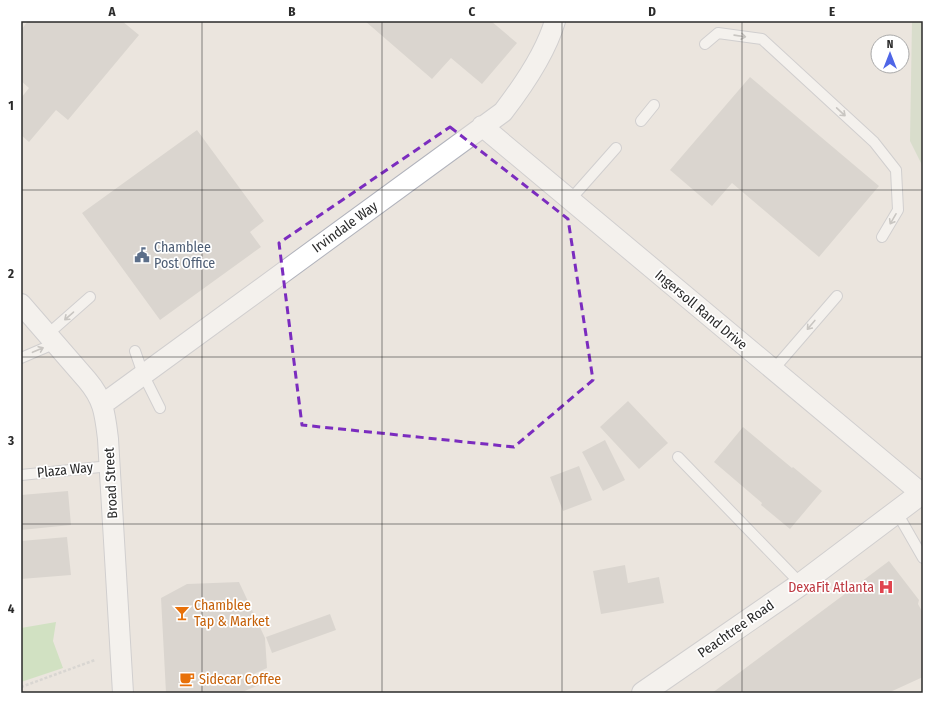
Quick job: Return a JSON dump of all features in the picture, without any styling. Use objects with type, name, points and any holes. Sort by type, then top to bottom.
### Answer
[{"type":"street","name":"Irvindale Way","points":[[103,404],[502,112],[521,88],[551,35],[555,21]]},
{"type":"street","name":"Ingersoll Rand Drive","points":[[482,126],[773,370],[922,492]]},
{"type":"street","name":"Broad Street","points":[[21,304],[52,338],[96,391],[103,404],[110,466],[123,693]]},
{"type":"street","name":"Peachtree Road","points":[[643,693],[801,584],[922,492]]},
{"type":"lane","points":[[705,44],[718,33],[762,39],[874,142],[896,170],[898,210],[882,237]]},
{"type":"lane","points":[[641,121],[654,105]]},
{"type":"lane","points":[[570,200],[616,148]]},
{"type":"lane","points":[[773,370],[837,296]]},
{"type":"lane","points":[[21,358],[52,338],[90,297]]},
{"type":"lane","points":[[134,351],[143,374],[160,408]]},
{"type":"lane","points":[[678,457],[801,584]]},
{"type":"lane","name":"Plaza Way","points":[[21,475],[110,466]]},
{"type":"lane","points":[[896,511],[923,558]]},
{"type":"path","points":[[21,687],[95,660]]},
{"type":"highlighted area","points":[[450,127],[568,219],[593,380],[514,447],[302,425],[279,243]]},
{"type":"green space","points":[[912,21],[923,21],[923,167],[910,141]]},
{"type":"green space","points":[[56,622],[53,641],[63,668],[21,682],[21,628]]},
{"type":"building","points":[[28,21],[122,21],[139,35],[68,120],[56,110],[29,142],[21,135],[21,98],[29,88],[21,81],[21,30]]},
{"type":"building","points":[[365,21],[491,21],[517,43],[482,84],[451,58],[432,79]]},
{"type":"building","points":[[750,77],[879,186],[819,257],[732,183],[712,206],[670,170]]},
{"type":"building","points":[[197,130],[264,221],[250,232],[261,247],[160,320],[82,213]]},
{"type":"building","points":[[628,401],[668,443],[639,469],[600,427]]},
{"type":"building","points":[[743,427],[822,491],[790,529],[714,462]]},
{"type":"building","points":[[605,440],[625,480],[603,491],[582,452]]},
{"type":"building","points":[[579,466],[592,500],[563,511],[550,477]]},
{"type":"building","points":[[68,491],[71,525],[21,530],[21,495]]},
{"type":"building","points":[[67,537],[71,575],[21,579],[21,541]]},
{"type":"building","points":[[889,561],[919,600],[918,604],[923,613],[923,677],[888,693],[712,693]]},
{"type":"building","points":[[625,565],[628,583],[659,577],[664,603],[601,614],[593,571]]},
{"type":"building","points":[[239,582],[265,638],[267,668],[254,674],[259,685],[240,693],[166,693],[161,598],[187,584]]},
{"type":"building","points":[[330,614],[336,630],[272,653],[266,637]]},
{"type":"place","name":"Chamblee Post Office","points":[[142,255]]},
{"type":"place","name":"DexaFit Atlanta","points":[[886,587]]},
{"type":"place","name":"Chamblee Tap & Market","points":[[182,613]]},
{"type":"place","name":"Sidecar Coffee","points":[[187,679]]}]
